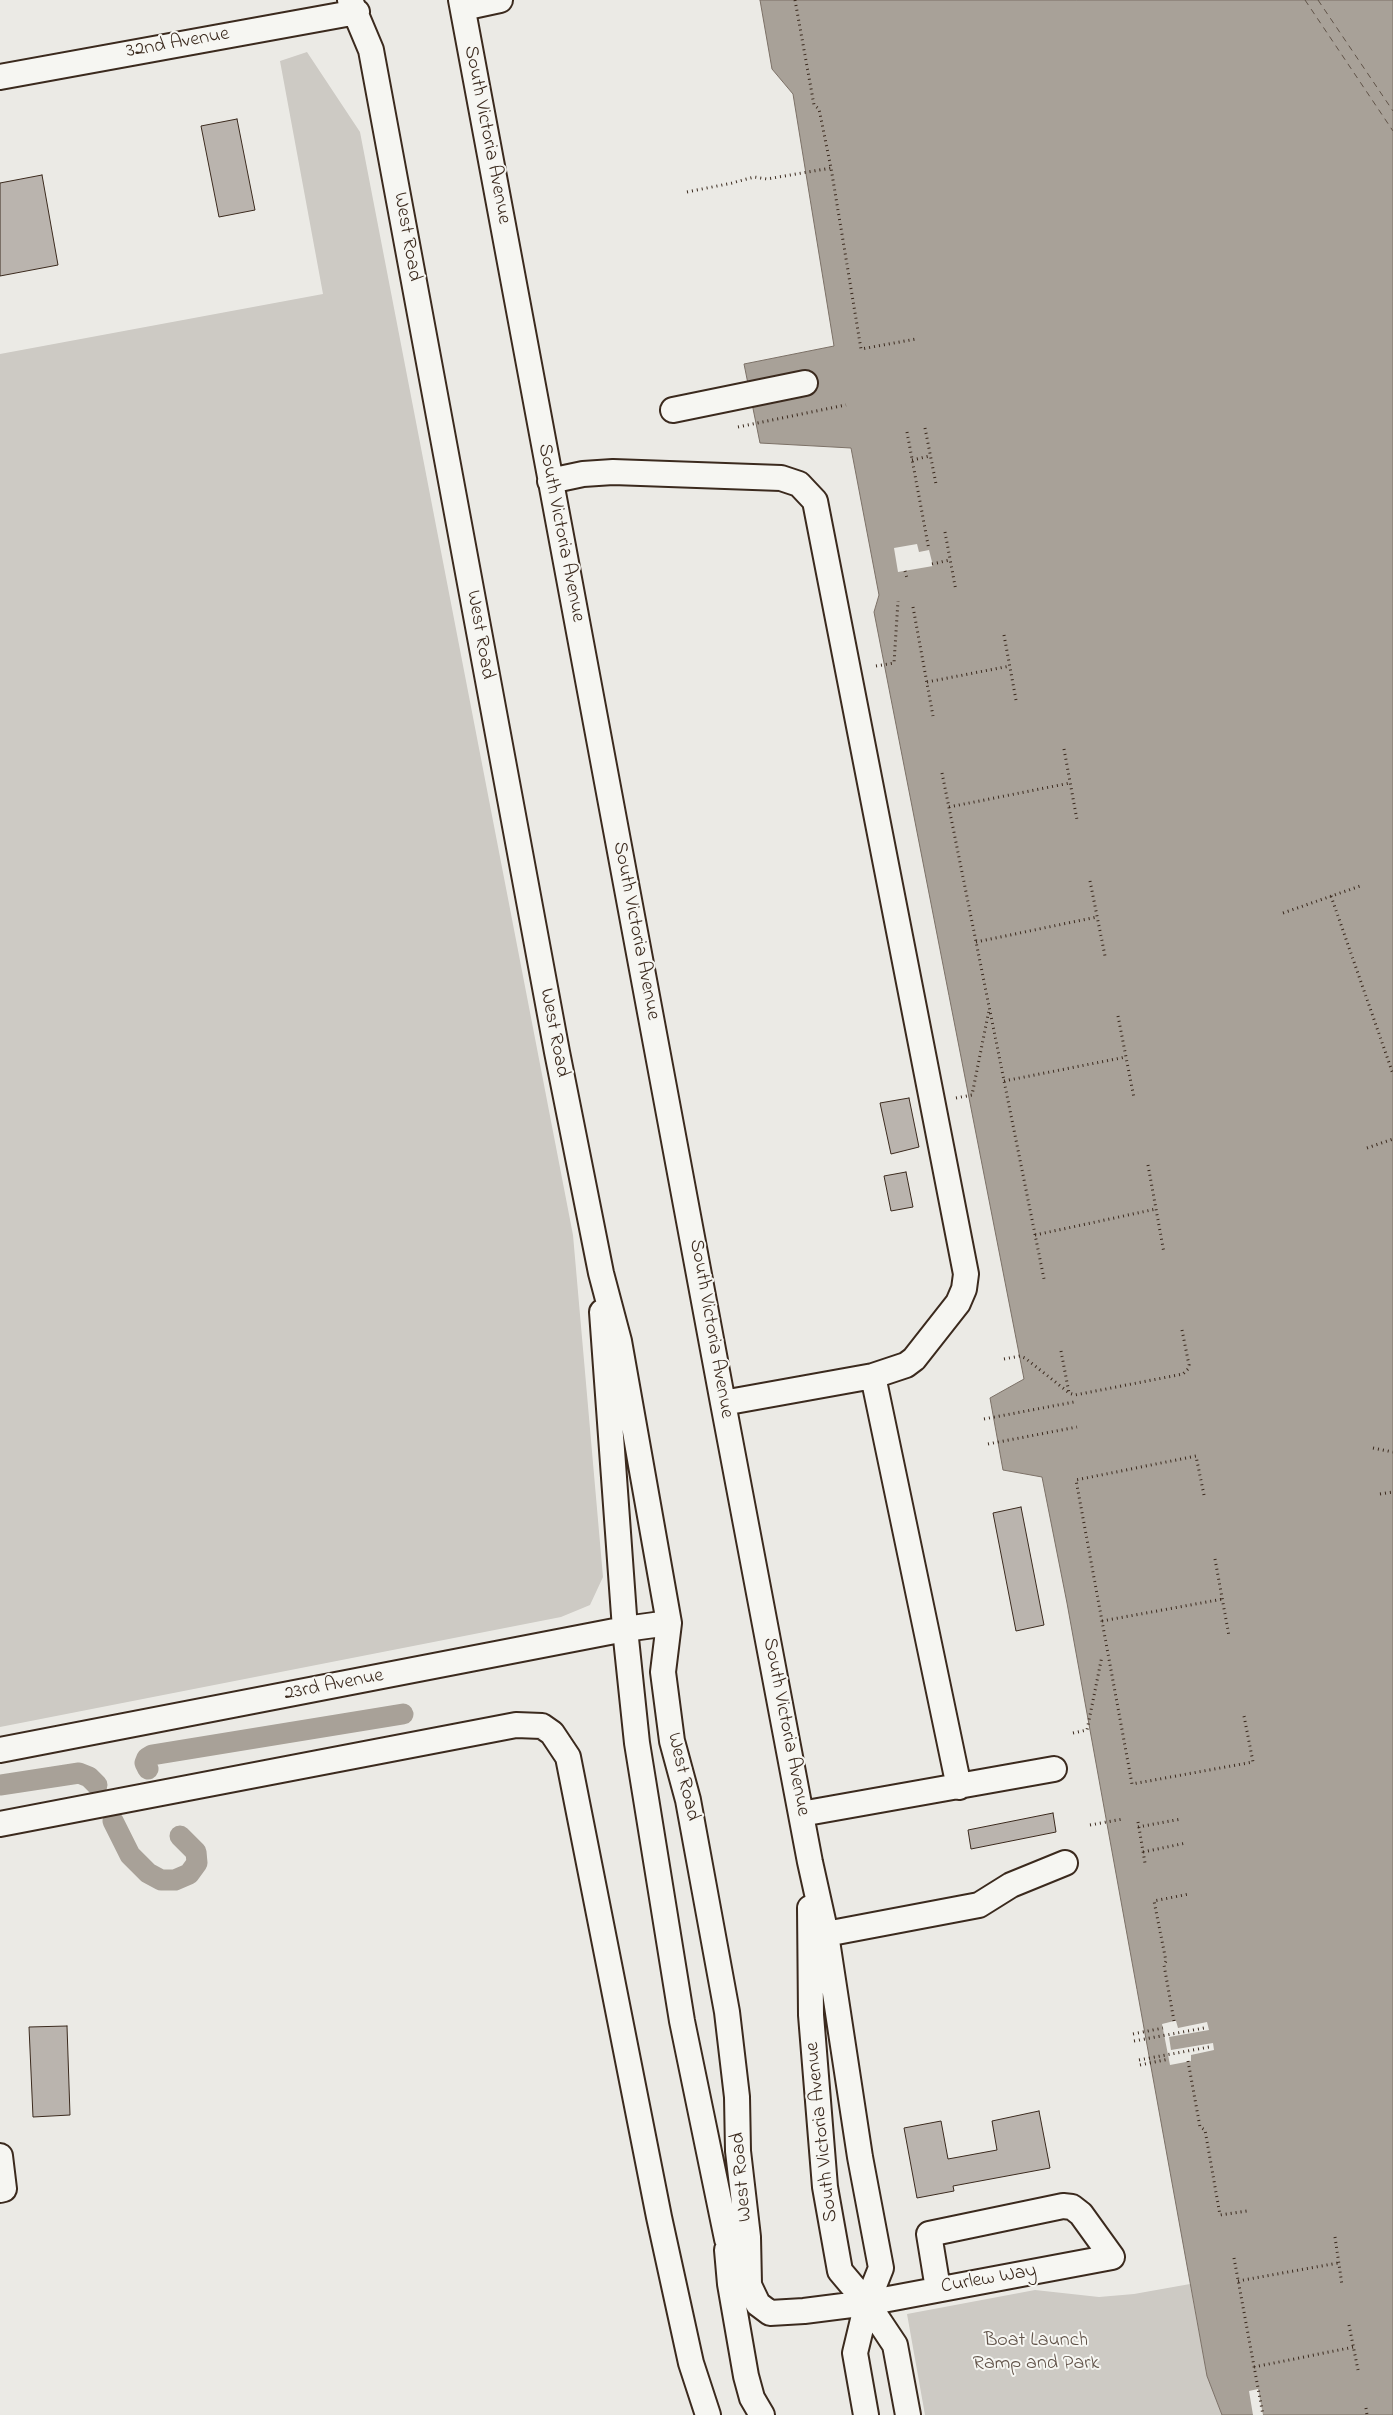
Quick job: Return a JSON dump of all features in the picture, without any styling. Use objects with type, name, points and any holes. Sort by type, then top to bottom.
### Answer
[{"type":"street","points":[[462,4],[500,0]]},
{"type":"street","name":"South Victoria Avenue","points":[[462,4],[723,1403],[810,1862],[826,1934],[860,2157],[881,2268],[867,2303],[855,2353],[866,2415]]},
{"type":"street","name":"32nd Avenue","points":[[0,77],[354,6]]},
{"type":"street","name":"West Road","points":[[354,6],[371,50],[556,1052],[600,1273],[619,1341],[669,1623],[663,1672],[672,1741],[688,1800],[727,2012],[737,2097],[738,2151],[748,2237],[749,2284]]},
{"type":"street","points":[[673,410],[805,383]]},
{"type":"street","points":[[550,481],[583,474],[613,472],[781,478],[803,487],[817,506],[966,1274],[964,1289],[958,1302],[914,1359],[897,1369],[873,1376],[723,1403]]},
{"type":"street","name":"West Road","points":[[600,1273],[603,1344],[625,1629],[637,1743],[682,2021],[726,2239],[730,2284],[746,2376],[752,2398],[762,2415]]},
{"type":"street","points":[[873,1376],[959,1787]]},
{"type":"street","points":[[584,1638],[623,1596]]},
{"type":"street","name":"23rd Avenue","points":[[0,1750],[625,1629],[669,1623]]},
{"type":"street","points":[[0,1824],[516,1725],[542,1726],[552,1733],[568,1757],[661,2227],[691,2363],[708,2415]]},
{"type":"street","points":[[802,1814],[1054,1769]]},
{"type":"street","name":"South Victoria Avenue","points":[[810,1862],[811,2015],[825,2187],[840,2271],[867,2303],[895,2345],[908,2415]]},
{"type":"street","points":[[826,1934],[979,1905],[1011,1885],[1065,1863]]},
{"type":"street","points":[[0,2156],[4,2189],[0,2190]]},
{"type":"street","name":"Curlew Way","points":[[867,2303],[1112,2257],[1081,2214],[1072,2207],[1063,2206],[929,2234],[938,2289]]},
{"type":"street","name":"West Road","points":[[726,2239],[758,2304],[770,2313],[867,2303]]},
{"type":"path","points":[[795,0],[814,105],[819,109],[831,168],[862,349],[916,339]]},
{"type":"path","points":[[687,192],[732,184],[754,177],[767,179],[831,168]]},
{"type":"path","points":[[738,427],[846,405]]},
{"type":"path","points":[[925,428],[936,484]]},
{"type":"path","points":[[907,432],[930,550]]},
{"type":"path","points":[[912,460],[930,456]]},
{"type":"path","points":[[945,532],[956,590]]},
{"type":"path","points":[[932,564],[950,560]]},
{"type":"path","points":[[906,571],[907,578]]},
{"type":"path","points":[[876,666],[894,663],[898,601]]},
{"type":"path","points":[[912,607],[933,716]]},
{"type":"path","points":[[1004,635],[1016,700]]},
{"type":"path","points":[[927,682],[1010,666]]},
{"type":"path","points":[[1064,749],[1077,820]]},
{"type":"path","points":[[942,772],[1044,1279]]},
{"type":"path","points":[[949,807],[1070,783]]},
{"type":"path","points":[[1090,881],[1105,956]]},
{"type":"path","points":[[1283,913],[1363,885]]},
{"type":"path","points":[[1331,896],[1393,1074]]},
{"type":"path","points":[[976,942],[1097,917]]},
{"type":"path","points":[[956,1098],[972,1095],[989,1007]]},
{"type":"path","points":[[1118,1016],[1134,1098]]},
{"type":"path","points":[[1004,1081],[1126,1057]]},
{"type":"path","points":[[1367,1148],[1393,1139]]},
{"type":"path","points":[[1148,1165],[1164,1253]]},
{"type":"path","points":[[1035,1235],[1156,1209]]},
{"type":"path","points":[[1004,1360],[1020,1356],[1069,1393],[1075,1395],[1183,1374],[1188,1369],[1188,1365],[1182,1330]]},
{"type":"path","points":[[1061,1351],[1069,1393]]},
{"type":"path","points":[[984,1419],[1074,1402]]},
{"type":"path","points":[[988,1444],[1077,1427]]},
{"type":"path","points":[[1373,1448],[1393,1452]]},
{"type":"path","points":[[1204,1495],[1196,1456],[1076,1480],[1132,1784],[1253,1762],[1244,1716]]},
{"type":"path","points":[[1380,1494],[1393,1492]]},
{"type":"path","points":[[1216,1559],[1229,1636]]},
{"type":"path","points":[[1102,1621],[1223,1599]]},
{"type":"path","points":[[1073,1732],[1087,1730],[1102,1656]]},
{"type":"path","points":[[1090,1825],[1123,1819]]},
{"type":"path","points":[[1138,1827],[1180,1819]]},
{"type":"path","points":[[1138,1822],[1146,1863]]},
{"type":"path","points":[[1143,1852],[1186,1843]]},
{"type":"path","points":[[1174,2021],[1164,1965],[1166,1960],[1154,1901],[1189,1894]]},
{"type":"path","points":[[1133,2034],[1163,2028]]},
{"type":"path","points":[[1134,2041],[1204,2028]]},
{"type":"path","points":[[1139,2060],[1208,2047]]},
{"type":"path","points":[[1140,2065],[1169,2059]]},
{"type":"path","points":[[1188,2061],[1200,2127],[1205,2130],[1220,2215],[1247,2211]]},
{"type":"path","points":[[1335,2237],[1342,2285]]},
{"type":"path","points":[[1234,2258],[1263,2415]]},
{"type":"path","points":[[1238,2280],[1338,2263]]},
{"type":"path","points":[[1349,2324],[1358,2370]]},
{"type":"path","points":[[1254,2367],[1354,2347]]},
{"type":"path","points":[[1366,2408],[1367,2415]]},
{"type":"green space","points":[[307,52],[360,132],[573,1235],[603,1577],[590,1605],[561,1617],[0,1727],[0,354],[323,294],[280,61]]},
{"type":"green space","name":"Boat Launch Ramp and Park","points":[[1190,2284],[1207,2376],[1222,2415],[925,2415],[907,2314],[1035,2290],[1099,2297],[1134,2294]]},
{"type":"shaded area","points":[[760,0],[1393,0],[1393,2415],[1222,2415],[1207,2376],[1067,1603],[1042,1477],[1003,1470],[990,1398],[1024,1379],[874,612],[879,595],[851,448],[760,443],[744,364],[834,346],[793,94],[772,69]]},
{"type":"pier","points":[[917,544],[919,552],[929,550],[933,566],[898,572],[894,548]]},
{"type":"pier","points":[[1176,2021],[1178,2028],[1207,2022],[1209,2030],[1169,2037],[1171,2050],[1213,2043],[1214,2050],[1191,2055],[1191,2061],[1170,2065],[1162,2024]]},
{"type":"pier","points":[[1258,2389],[1263,2415],[1253,2415],[1249,2391]]},
{"type":"building","points":[[237,119],[255,210],[219,217],[201,126]]},
{"type":"building","points":[[42,175],[58,265],[0,276],[0,183]]},
{"type":"building","points":[[909,1098],[919,1147],[891,1154],[880,1103]]},
{"type":"building","points":[[906,1172],[913,1207],[891,1211],[884,1176]]},
{"type":"building","points":[[1021,1507],[1044,1625],[1016,1631],[993,1513]]},
{"type":"building","points":[[1053,1813],[1056,1832],[971,1849],[968,1830]]},
{"type":"building","points":[[67,2026],[70,2115],[33,2117],[29,2027]]},
{"type":"building","points":[[1039,2111],[1050,2168],[953,2186],[954,2191],[917,2198],[904,2128],[941,2121],[948,2159],[997,2150],[992,2121]]},
{"type":"waterway","points":[[148,1769],[145,1763],[147,1758],[152,1755],[403,1714]]},
{"type":"waterway","points":[[0,1785],[79,1773],[89,1777],[97,1785]]},
{"type":"waterway","points":[[113,1821],[130,1855],[148,1873],[161,1880],[175,1880],[189,1874],[197,1863],[196,1852],[180,1836]]},
{"type":"ferry route","points":[[1305,0],[1393,131]]},
{"type":"ferry route","points":[[1318,0],[1393,111]]}]
